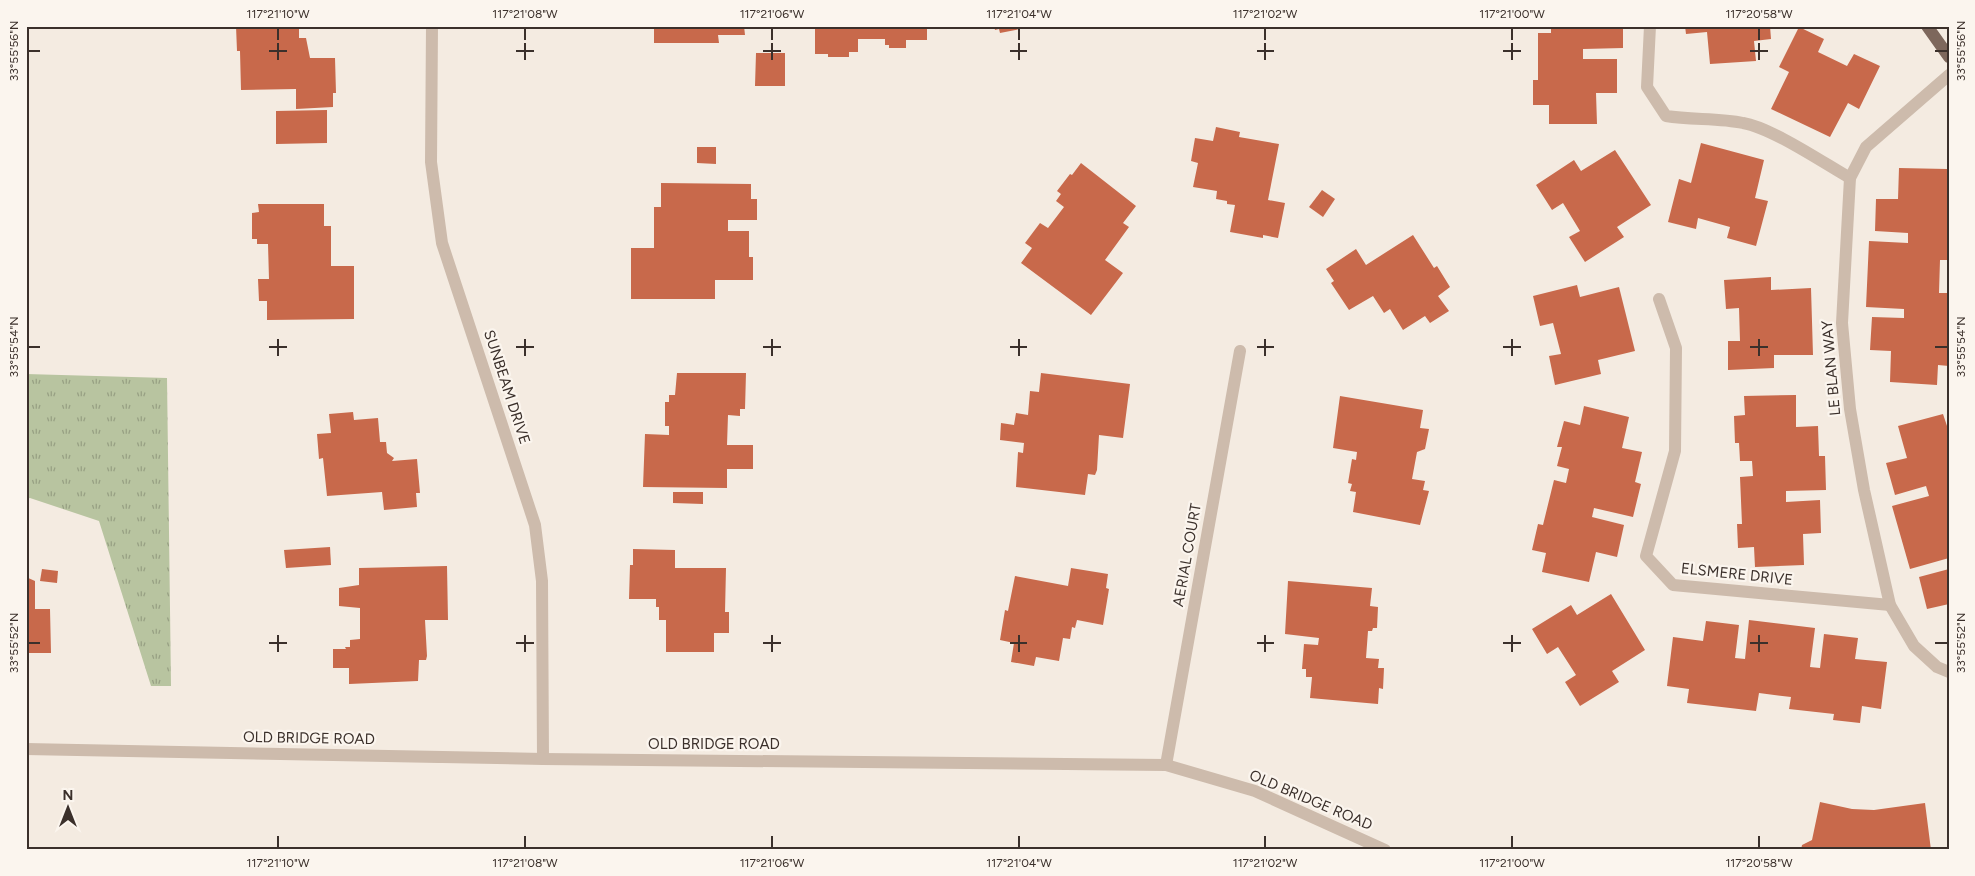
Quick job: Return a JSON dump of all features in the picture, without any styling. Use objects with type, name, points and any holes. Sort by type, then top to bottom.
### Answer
[{"type":"main road","points":[[1927,26],[1949,57]]},
{"type":"street","name":"SUNBEAM DRIVE","points":[[432,26],[431,162],[442,243],[535,525],[542,581],[543,759]]},
{"type":"street","points":[[1650,26],[1647,87],[1666,116],[1693,120],[1742,122],[1760,128],[1850,178]]},
{"type":"street","name":"LE BLAN WAY","points":[[1949,75],[1866,147],[1850,178],[1842,323],[1850,409],[1864,490],[1890,605],[1914,646],[1937,667],[1949,672]]},
{"type":"street","name":"ELSMERE DRIVE","points":[[1659,299],[1676,348],[1675,451],[1646,556],[1673,586],[1890,605]]},
{"type":"street","name":"AERIAL COURT","points":[[1166,764],[1240,351]]},
{"type":"street","name":"OLD BRIDGE ROAD","points":[[26,749],[543,759],[1166,764],[1254,791],[1385,850]]},
{"type":"green space","points":[[26,374],[167,378],[171,686],[151,686],[99,521],[30,498],[26,499]]},
{"type":"building","points":[[236,26],[299,26],[299,38],[306,38],[310,58],[335,58],[336,93],[333,93],[333,107],[296,109],[296,89],[241,90],[240,51],[237,51]]},
{"type":"building","points":[[654,26],[744,26],[745,35],[718,35],[719,43],[654,43]]},
{"type":"building","points":[[815,26],[927,26],[927,40],[906,40],[906,48],[889,48],[889,45],[885,45],[885,39],[858,39],[858,52],[849,52],[849,57],[828,57],[828,54],[815,54]]},
{"type":"building","points":[[994,26],[1030,27],[1000,33],[999,29],[995,30]]},
{"type":"building","points":[[1551,26],[1623,26],[1623,48],[1583,49],[1583,59],[1617,59],[1617,93],[1596,93],[1597,124],[1549,124],[1549,105],[1533,105],[1533,80],[1538,80],[1538,33],[1551,33]]},
{"type":"building","points":[[1685,26],[1770,26],[1771,39],[1754,41],[1756,61],[1710,64],[1707,32],[1686,34]]},
{"type":"building","points":[[1799,27],[1824,39],[1818,52],[1847,66],[1854,54],[1880,66],[1859,109],[1848,103],[1830,137],[1771,109],[1789,72],[1779,67]]},
{"type":"building","points":[[756,53],[785,53],[785,86],[755,86]]},
{"type":"building","points":[[327,110],[327,143],[276,144],[276,111]]},
{"type":"building","points":[[1216,127],[1240,132],[1239,137],[1279,144],[1268,200],[1285,203],[1278,238],[1263,235],[1263,238],[1230,232],[1235,205],[1216,199],[1217,191],[1193,187],[1198,163],[1191,161],[1195,138],[1213,141]]},
{"type":"building","points":[[1701,143],[1764,160],[1755,198],[1768,201],[1756,246],[1727,238],[1730,227],[1698,218],[1696,229],[1668,222],[1679,179],[1691,183]]},
{"type":"building","points":[[697,147],[716,147],[716,164],[697,163]]},
{"type":"building","points":[[1615,150],[1651,205],[1617,227],[1624,237],[1585,262],[1569,237],[1580,231],[1563,203],[1552,210],[1536,185],[1574,160],[1581,171]]},
{"type":"building","points":[[1081,163],[1136,206],[1123,223],[1129,227],[1105,260],[1123,273],[1091,315],[1021,263],[1032,248],[1025,243],[1040,223],[1048,228],[1064,207],[1056,201],[1061,194],[1057,191]]},
{"type":"building","points":[[1899,168],[1947,169],[1949,260],[1940,260],[1939,293],[1949,293],[1949,366],[1938,365],[1937,385],[1890,382],[1891,351],[1870,350],[1872,317],[1904,318],[1904,309],[1866,307],[1869,241],[1908,243],[1908,233],[1875,231],[1876,199],[1898,199]]},
{"type":"building","points":[[661,183],[751,184],[751,199],[757,199],[757,220],[728,220],[728,231],[749,231],[749,257],[753,257],[753,280],[715,280],[715,299],[631,299],[631,248],[654,248],[654,207],[661,207]]},
{"type":"building","points":[[1322,190],[1335,199],[1323,217],[1309,207]]},
{"type":"building","points":[[258,204],[324,204],[324,226],[331,226],[331,266],[354,266],[354,319],[267,320],[267,301],[259,301],[258,279],[269,279],[268,244],[257,244],[257,239],[252,239],[252,213],[259,212]]},
{"type":"building","points":[[1413,235],[1434,268],[1437,266],[1450,287],[1438,296],[1449,311],[1430,323],[1425,316],[1403,330],[1390,309],[1384,313],[1373,296],[1349,310],[1331,283],[1334,281],[1326,269],[1356,249],[1366,265]]},
{"type":"building","points":[[1771,277],[1771,290],[1811,288],[1813,355],[1774,355],[1774,368],[1728,370],[1728,341],[1740,341],[1739,308],[1726,309],[1724,280]]},
{"type":"building","points":[[1577,285],[1580,297],[1619,287],[1635,351],[1598,360],[1601,374],[1555,385],[1549,356],[1561,354],[1553,323],[1540,326],[1533,296]]},
{"type":"building","points":[[677,373],[746,373],[745,409],[740,409],[740,416],[728,415],[727,445],[753,445],[753,469],[727,469],[727,488],[643,487],[645,434],[669,435],[669,426],[665,426],[665,402],[669,402],[669,395],[675,395]]},
{"type":"building","points":[[1041,373],[1130,384],[1123,438],[1099,435],[1097,470],[1095,475],[1088,474],[1085,495],[1016,487],[1018,452],[1023,453],[1024,443],[1000,440],[1001,423],[1014,425],[1016,413],[1028,415],[1030,391],[1039,392]]},
{"type":"building","points":[[1796,395],[1796,427],[1818,426],[1819,456],[1825,456],[1826,490],[1786,491],[1786,502],[1820,500],[1821,533],[1803,534],[1804,565],[1755,567],[1754,547],[1738,548],[1737,524],[1742,524],[1740,477],[1753,476],[1752,461],[1740,461],[1739,443],[1735,443],[1734,416],[1745,415],[1744,396]]},
{"type":"building","points":[[1340,396],[1423,410],[1420,428],[1429,429],[1425,449],[1417,452],[1412,479],[1425,481],[1423,490],[1429,491],[1420,525],[1353,512],[1356,492],[1350,491],[1352,484],[1348,483],[1352,459],[1356,460],[1357,452],[1333,448]]},
{"type":"building","points":[[1584,406],[1629,417],[1622,448],[1642,452],[1635,482],[1641,484],[1633,517],[1594,508],[1592,517],[1624,525],[1617,557],[1596,552],[1589,582],[1542,572],[1546,553],[1532,550],[1538,524],[1543,525],[1554,480],[1566,483],[1569,469],[1557,466],[1562,447],[1557,447],[1564,421],[1580,425]]},
{"type":"building","points":[[353,412],[354,420],[378,418],[380,442],[386,442],[387,453],[394,458],[392,461],[417,459],[420,493],[416,493],[417,507],[384,510],[382,492],[327,496],[323,458],[319,459],[317,434],[331,433],[329,414]]},
{"type":"building","points":[[1943,414],[1949,432],[1949,558],[1910,569],[1892,506],[1929,496],[1926,486],[1895,495],[1886,463],[1907,458],[1898,426]]},
{"type":"building","points":[[673,492],[703,492],[703,504],[673,503]]},
{"type":"building","points":[[330,547],[331,565],[286,568],[284,550]]},
{"type":"building","points":[[633,549],[675,550],[675,568],[726,568],[725,612],[729,612],[729,633],[714,633],[714,652],[666,652],[666,620],[659,620],[659,607],[656,607],[656,599],[629,599],[630,565],[633,565]]},
{"type":"building","points":[[447,566],[448,620],[425,620],[427,656],[426,660],[419,660],[418,681],[349,684],[349,668],[333,668],[333,649],[346,649],[345,647],[350,647],[350,640],[360,639],[360,608],[339,606],[339,588],[359,585],[359,568]]},
{"type":"building","points":[[1071,568],[1108,574],[1106,588],[1109,589],[1103,625],[1077,620],[1075,628],[1072,627],[1070,639],[1063,638],[1059,661],[1036,657],[1034,666],[1011,662],[1014,643],[1000,640],[1005,610],[1008,611],[1015,576],[1068,586]]},
{"type":"building","points":[[42,569],[58,571],[57,583],[40,581]]},
{"type":"building","points":[[1949,569],[1949,604],[1927,609],[1919,577]]},
{"type":"building","points":[[26,577],[35,581],[35,609],[50,609],[51,653],[26,653]]},
{"type":"building","points":[[1288,581],[1372,588],[1370,606],[1378,607],[1377,628],[1368,631],[1366,658],[1379,659],[1378,668],[1384,668],[1383,689],[1379,688],[1378,704],[1310,698],[1312,677],[1306,677],[1306,669],[1302,669],[1304,644],[1318,645],[1319,638],[1285,634]]},
{"type":"building","points":[[1611,594],[1645,650],[1612,671],[1619,682],[1580,706],[1565,682],[1576,675],[1558,647],[1547,654],[1532,629],[1571,605],[1577,615]]},
{"type":"building","points":[[1749,620],[1815,628],[1810,667],[1820,668],[1824,634],[1858,638],[1855,659],[1887,662],[1881,709],[1862,706],[1860,723],[1833,720],[1834,714],[1789,709],[1791,697],[1759,693],[1756,711],[1687,703],[1689,689],[1667,686],[1673,637],[1703,641],[1706,621],[1739,625],[1735,658],[1745,659]]},
{"type":"building","points":[[1820,802],[1852,809],[1874,810],[1925,803],[1931,850],[1801,850],[1802,845],[1812,840]]}]
